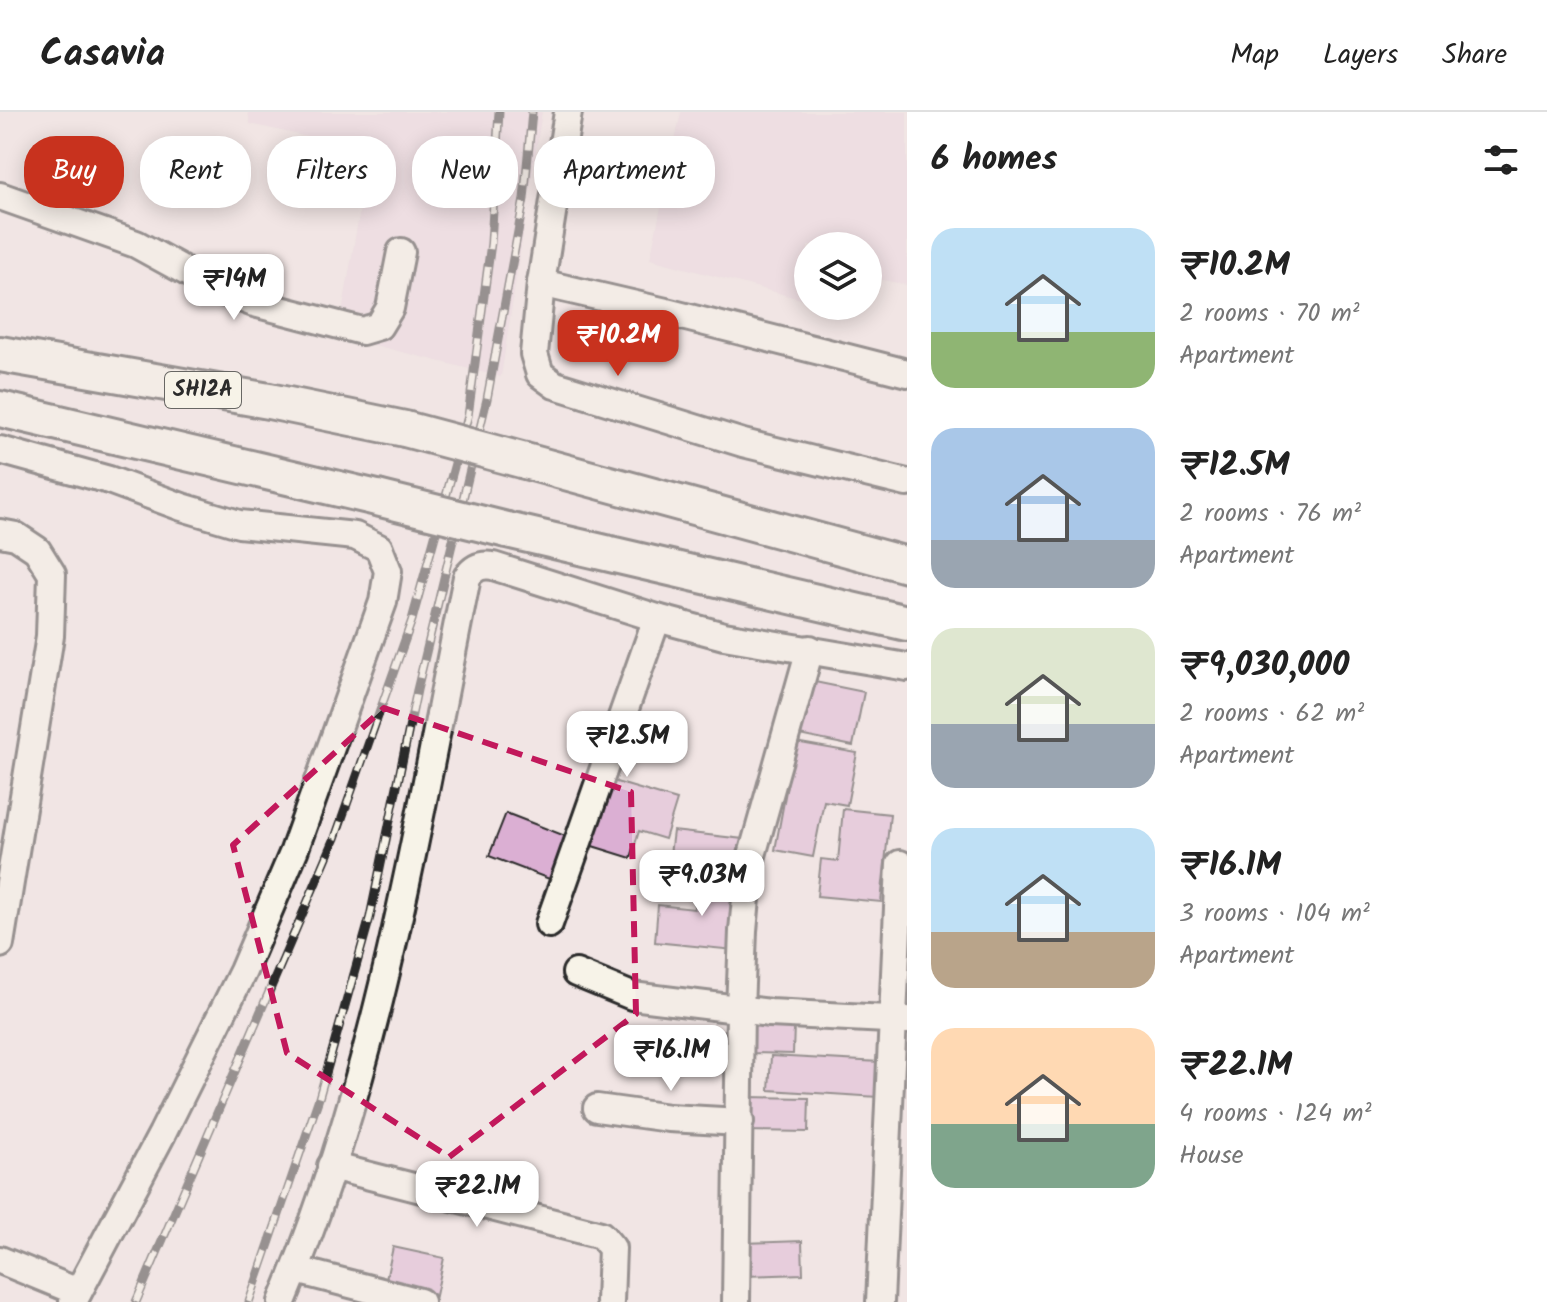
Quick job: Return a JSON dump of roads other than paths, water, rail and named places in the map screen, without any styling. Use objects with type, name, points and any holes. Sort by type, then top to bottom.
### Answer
[{"type":"main road","name":"SH12A","points":[[0,354],[269,401],[405,429],[907,565]]},
{"type":"main road","points":[[0,409],[907,623]]},
{"type":"street","points":[[568,112],[541,283],[534,354],[540,374],[555,385],[743,443],[907,483]]},
{"type":"street","points":[[0,196],[136,244],[220,290],[254,303],[362,331],[379,326],[390,308],[401,252]]},
{"type":"street","points":[[541,283],[907,373]]},
{"type":"street","points":[[0,450],[109,480],[239,524],[355,536],[379,548],[388,571],[383,602],[294,851],[243,971],[76,1297],[0,1260]]},
{"type":"street","points":[[0,533],[16,536],[37,550],[52,574],[50,636],[0,944]]},
{"type":"street","points":[[282,1302],[296,1270],[355,1090],[394,938],[467,577],[478,567],[493,566],[724,636],[907,667]]},
{"type":"street","points":[[549,924],[657,618]]},
{"type":"street","points":[[736,1302],[740,1010],[749,866],[810,649]]},
{"type":"street","points":[[880,1302],[901,1020],[900,864]]},
{"type":"street","points":[[576,973],[632,996],[740,1010],[901,1020]]},
{"type":"street","points":[[597,1108],[669,1118],[740,1122]]},
{"type":"street","points":[[331,1166],[601,1235],[612,1248],[610,1302]]},
{"type":"street","points":[[296,1270],[420,1302]]},
{"type":"railway","points":[[136,1302],[335,838],[412,620],[468,416],[491,243],[499,112]]},
{"type":"railway","points":[[249,1302],[319,1098],[370,917],[417,690],[487,399],[524,199],[532,112]]}]
